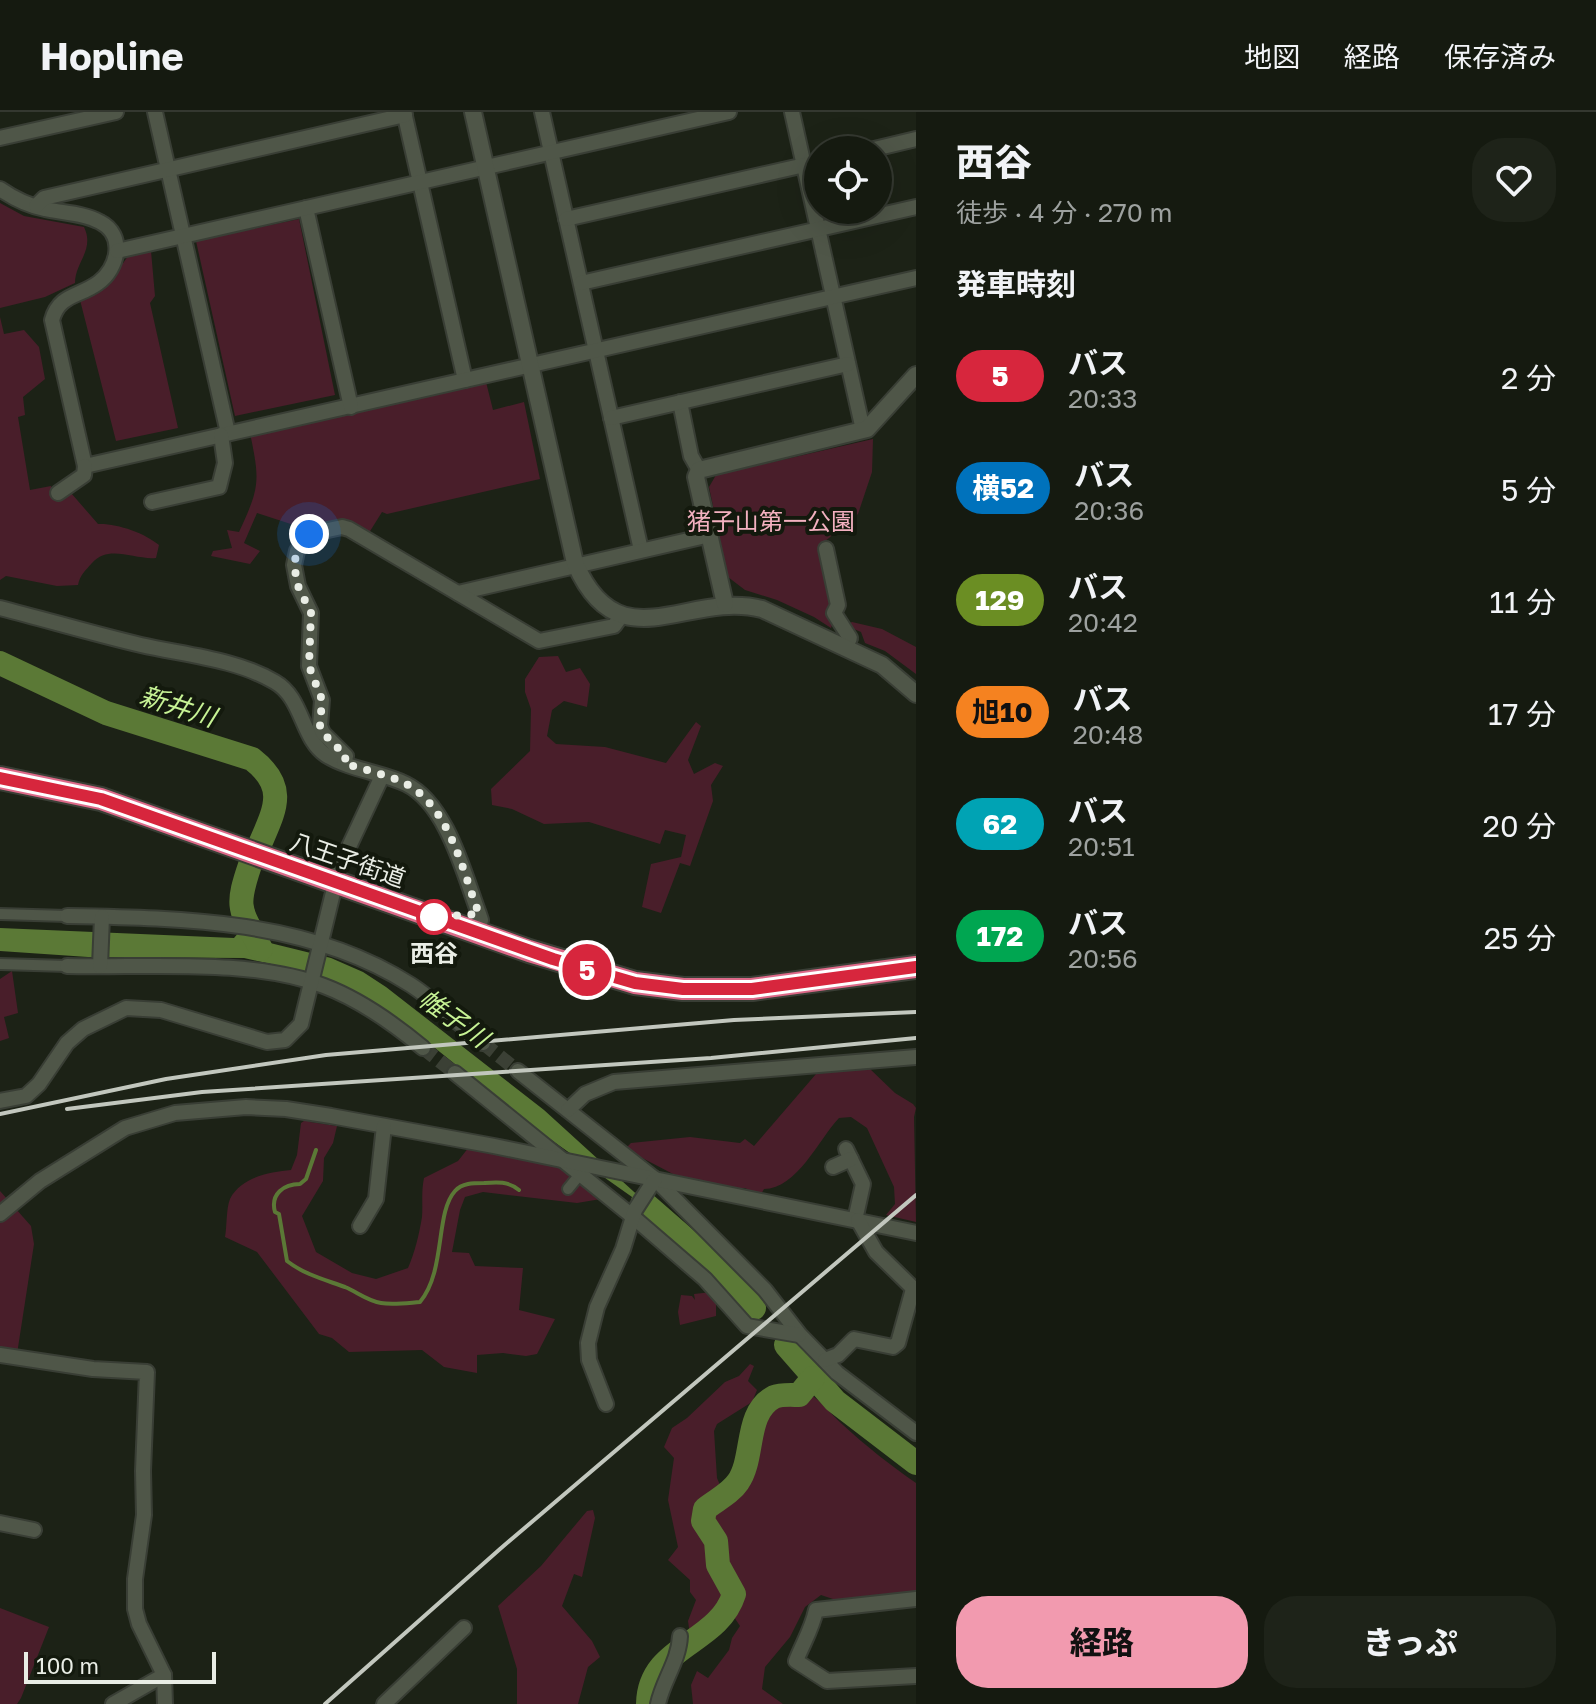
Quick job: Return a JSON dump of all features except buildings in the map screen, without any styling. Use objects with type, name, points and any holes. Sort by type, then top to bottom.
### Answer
[{"type":"highway","name":"八王子街道","points":[[0,778],[101,799],[578,967],[635,983],[683,989],[752,989],[916,967]]},
{"type":"street","points":[[0,138],[116,112]]},
{"type":"street","points":[[152,502],[219,487],[225,463],[224,434],[155,112]]},
{"type":"street","points":[[473,112],[576,565],[594,596],[606,607],[633,618],[657,618],[725,604],[762,609],[882,665],[916,694]]},
{"type":"street","points":[[542,112],[641,550]]},
{"type":"street","points":[[117,251],[729,112]]},
{"type":"street","points":[[792,112],[804,145]]},
{"type":"street","points":[[36,206],[44,198],[405,114],[465,380]]},
{"type":"street","points":[[892,145],[916,139]]},
{"type":"street","points":[[566,219],[804,166]]},
{"type":"street","points":[[0,189],[36,206],[103,223],[115,241],[117,251],[110,272],[91,288],[61,302],[52,320],[85,466],[84,475],[58,493]]},
{"type":"street","points":[[581,283],[916,207]]},
{"type":"street","points":[[306,208],[351,407]]},
{"type":"street","points":[[817,224],[863,430]]},
{"type":"street","points":[[85,466],[916,278]]},
{"type":"street","points":[[611,418],[848,364]]},
{"type":"street","points":[[699,470],[867,429],[912,385]]},
{"type":"street","points":[[680,402],[691,456],[699,470]]},
{"type":"street","points":[[699,470],[696,477],[725,604]]},
{"type":"street","points":[[344,763],[346,756],[320,726],[322,700],[309,666],[311,613],[298,586],[294,565],[302,540],[316,531],[342,527],[539,641],[614,626],[622,615]]},
{"type":"street","points":[[458,593],[710,535]]},
{"type":"street","points":[[826,549],[838,605],[834,613],[850,638],[846,647]]},
{"type":"street","points":[[0,608],[232,665],[276,682],[296,704],[316,746],[323,753],[408,785],[436,812],[451,840],[479,914],[481,920],[477,932]]},
{"type":"street","points":[[0,1101],[26,1096],[39,1084],[67,1043],[83,1029],[126,1008],[161,1010],[267,1042],[285,1040],[301,1024],[335,882],[356,827],[382,776]]},
{"type":"street","points":[[0,914],[259,928],[344,951],[411,985],[483,1043]]},
{"type":"street","points":[[100,963],[102,920]]},
{"type":"street","points":[[0,964],[67,966],[100,963],[260,969],[312,980],[382,1015],[423,1048]]},
{"type":"street","points":[[568,1110],[585,1094],[614,1082],[916,1057]]},
{"type":"street","points":[[518,1071],[653,1184],[765,1290],[800,1335],[837,1373],[916,1433]]},
{"type":"street","points":[[455,1073],[634,1213],[705,1279],[747,1326],[791,1331],[800,1335]]},
{"type":"street","points":[[0,1214],[40,1181],[104,1139],[146,1120],[175,1113],[246,1107],[286,1109],[384,1126],[637,1176],[653,1184],[916,1233]]},
{"type":"street","points":[[360,1226],[376,1199],[384,1126]]},
{"type":"street","points":[[825,1360],[838,1355],[854,1339],[893,1347],[898,1343],[914,1290],[876,1252],[857,1220],[863,1184],[849,1154],[833,1167]]},
{"type":"street","points":[[568,1189],[573,1165]]},
{"type":"street","points":[[606,1404],[589,1360],[588,1343],[597,1307],[623,1249],[634,1213],[653,1184]]},
{"type":"street","points":[[0,1355],[93,1369],[147,1372],[144,1515],[135,1579],[135,1609],[164,1675],[165,1704]]},
{"type":"street","points":[[0,1523],[34,1530]]},
{"type":"street","points":[[916,1599],[816,1610],[811,1632],[796,1661],[827,1681],[916,1676]]},
{"type":"street","points":[[384,1704],[464,1628]]},
{"type":"street","points":[[658,1704],[675,1663],[680,1636]]},
{"type":"street","points":[[113,1704],[164,1675]]},
{"type":"green space","points":[[0,203],[24,216],[84,227],[86,249],[75,283],[45,297],[0,308]]},
{"type":"green space","points":[[299,219],[335,395],[235,416],[196,241]]},
{"type":"green space","points":[[151,251],[155,296],[150,303],[178,428],[116,441],[80,300],[108,282],[128,256]]},
{"type":"green space","points":[[0,317],[4,334],[24,330],[39,347],[45,379],[23,397],[25,415],[18,417],[30,490],[51,486],[55,499],[71,493],[98,524],[130,530],[159,545],[156,558],[106,554],[92,563],[78,585],[57,586],[6,576],[0,580]]},
{"type":"green space","points":[[486,382],[493,410],[524,402],[540,479],[387,514],[382,512],[367,536],[342,523],[330,521],[306,529],[257,513],[244,543],[260,551],[250,564],[211,556],[213,551],[232,548],[227,530],[239,532],[251,504],[256,474],[250,433]]},
{"type":"green space","name":"猪子山第一公園","points":[[873,439],[872,472],[858,514],[818,547],[830,601],[827,613],[831,628],[777,600],[745,590],[728,577],[709,487],[716,475]]},
{"type":"green space","points":[[852,622],[882,629],[916,647],[916,674],[885,651],[865,643],[861,632],[849,627],[848,624]]},
{"type":"green space","points":[[558,656],[566,672],[580,668],[590,684],[587,707],[564,701],[552,710],[547,736],[556,744],[605,747],[666,763],[696,722],[701,726],[688,760],[694,774],[715,763],[723,766],[711,785],[713,801],[690,866],[680,863],[661,913],[642,907],[651,864],[681,857],[686,835],[665,830],[660,844],[589,822],[544,824],[512,809],[492,805],[491,789],[530,751],[531,709],[525,692],[525,679],[539,657]]},
{"type":"green space","points":[[12,971],[18,1013],[4,1017],[9,1038],[0,1041],[0,979]]},
{"type":"green space","points":[[869,1068],[916,1108],[916,1222],[886,1215],[895,1204],[894,1187],[867,1128],[851,1117],[839,1118],[797,1172],[776,1187],[764,1189],[760,1196],[745,1188],[725,1188],[673,1174],[625,1149],[631,1143],[690,1137],[740,1143],[745,1139],[754,1146],[816,1074]]},
{"type":"green space","points":[[307,1119],[337,1126],[333,1143],[324,1158],[323,1181],[302,1216],[316,1252],[352,1273],[376,1279],[408,1268],[421,1224],[424,1178],[458,1161],[469,1147],[562,1166],[601,1199],[577,1203],[483,1192],[465,1197],[452,1252],[469,1253],[475,1266],[523,1268],[519,1310],[555,1319],[537,1354],[477,1355],[477,1373],[444,1367],[422,1350],[349,1352],[332,1338],[319,1334],[257,1252],[225,1237],[230,1199],[241,1185],[257,1177],[291,1170],[297,1155],[301,1123]]},
{"type":"green space","points":[[0,1191],[31,1226],[34,1244],[17,1354],[0,1353]]},
{"type":"green space","points":[[712,1292],[716,1300],[716,1316],[680,1325],[678,1312],[681,1295],[692,1296],[695,1300],[694,1294]]},
{"type":"green space","points":[[750,1364],[754,1366],[748,1381],[757,1390],[752,1402],[717,1424],[714,1431],[720,1485],[733,1483],[745,1472],[752,1455],[743,1451],[745,1440],[763,1404],[782,1389],[793,1387],[806,1391],[869,1448],[916,1483],[916,1593],[836,1600],[821,1595],[805,1607],[790,1637],[765,1667],[762,1689],[783,1704],[693,1704],[691,1685],[697,1671],[708,1678],[729,1650],[740,1626],[732,1614],[692,1650],[688,1621],[696,1600],[690,1592],[690,1580],[668,1560],[678,1547],[668,1500],[674,1458],[664,1447],[672,1428]]},
{"type":"green space","points":[[593,1510],[595,1518],[582,1577],[574,1574],[562,1606],[592,1641],[600,1657],[588,1667],[578,1704],[517,1704],[517,1669],[498,1606],[541,1566],[587,1511]]},
{"type":"green space","points":[[0,1608],[49,1627],[17,1704],[0,1704]]},
{"type":"shaded area","points":[[0,928],[234,938],[240,931],[261,934],[262,941],[331,958],[363,972],[544,1110],[666,1221],[533,1127],[404,1023],[338,983],[303,971],[244,958],[88,957],[0,951]]},
{"type":"waterway","name":"新井川","points":[[0,663],[106,713],[252,759],[271,779],[275,799],[260,844]]},
{"type":"waterway","name":"新井川","points":[[250,865],[242,891],[242,908],[261,949]]},
{"type":"waterway","points":[[316,1150],[306,1179],[284,1188],[276,1195],[274,1206],[279,1214],[287,1261],[308,1274],[381,1303],[420,1302],[434,1275],[445,1213],[458,1188],[472,1183],[498,1182],[519,1190]]},
{"type":"waterway","name":"帷子川","points":[[643,1202],[706,1257],[754,1308]]},
{"type":"waterway","name":"帷子川","points":[[786,1345],[835,1401],[916,1463]]},
{"type":"waterway","points":[[648,1704],[651,1684],[660,1669],[714,1624],[726,1611],[734,1594],[718,1565],[716,1541],[703,1521],[705,1509],[738,1482],[747,1461],[754,1425],[765,1404],[777,1396],[799,1395],[813,1378]]},
{"type":"tunnel","points":[[483,1043],[518,1071]]},
{"type":"tunnel","points":[[423,1048],[455,1073]]},
{"type":"railway","points":[[0,1114],[166,1079],[326,1055],[734,1020],[916,1012]]},
{"type":"railway","points":[[67,1109],[202,1092],[711,1058],[916,1038]]},
{"type":"railway","points":[[325,1704],[500,1549],[916,1195]]},
{"type":"bus line","name":"5","points":[[0,778],[101,799],[553,959],[635,983],[717,991],[916,967]]},
{"type":"place","name":"西谷","points":[[434,917]]},
{"type":"route","points":[[309,534],[302,540],[294,565],[298,586],[311,613],[309,666],[322,700],[320,726],[346,756],[344,763],[408,785],[436,812],[451,840],[479,914],[434,917]]}]
